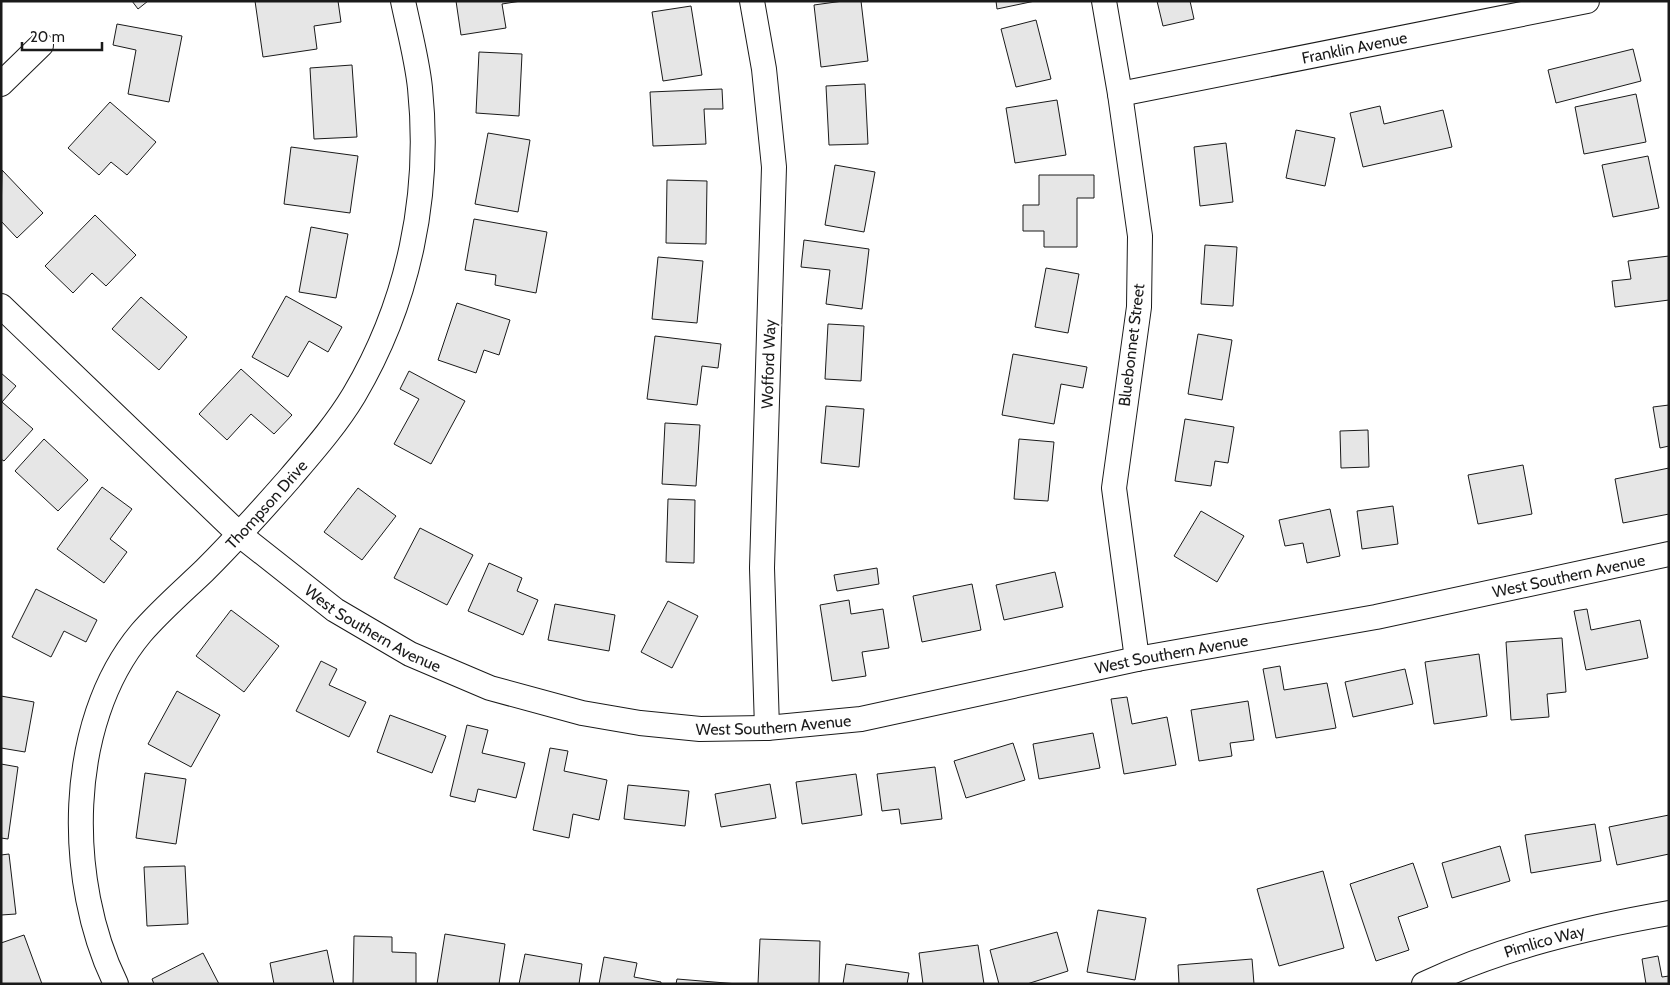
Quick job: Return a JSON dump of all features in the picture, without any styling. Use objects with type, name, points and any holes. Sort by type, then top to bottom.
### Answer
[{"type":"street","name":"Thompson Drive","points":[[116,984],[104,958],[93,925],[81,836],[81,792],[99,709],[116,669],[141,633],[240,535],[327,435],[354,396],[374,359],[398,304],[413,250],[420,207],[424,145],[420,86],[403,1]]},
{"type":"street","name":"Wofford Way","points":[[752,1],[764,69],[774,167],[762,568],[766,728]]},
{"type":"street","name":"Bluebonnet Street","points":[[1104,1],[1120,94],[1140,236],[1139,307],[1114,488],[1137,659]]},
{"type":"street","name":"Franklin Avenue","points":[[1120,94],[1587,1]]},
{"type":"street","points":[[1,84],[42,45]]},
{"type":"street","name":"West Southern Avenue","points":[[1,306],[240,535],[335,610],[371,633],[410,654],[490,688],[573,710],[640,723],[700,729],[766,728],[861,719],[1137,659],[1376,617],[1669,554]]},
{"type":"street","name":"Pimlico Way","points":[[1424,984],[1464,965],[1585,928],[1669,913]]},
{"type":"building","points":[[132,1],[148,1],[138,9]]},
{"type":"building","points":[[255,1],[338,1],[341,22],[314,26],[317,49],[263,57]]},
{"type":"building","points":[[456,1],[521,1],[502,4],[506,28],[461,35]]},
{"type":"building","points":[[843,1],[861,1],[868,61],[821,67],[814,5]]},
{"type":"building","points":[[996,1],[1035,1],[997,9]]},
{"type":"building","points":[[1157,1],[1190,1],[1194,19],[1163,26]]},
{"type":"building","points":[[691,6],[702,75],[663,81],[652,12]]},
{"type":"building","points":[[1036,20],[1051,79],[1016,87],[1001,29]]},
{"type":"building","points":[[117,24],[182,36],[169,102],[128,94],[136,50],[113,45]]},
{"type":"building","points":[[1633,49],[1641,81],[1556,103],[1548,70]]},
{"type":"building","points":[[479,52],[522,54],[519,116],[476,113]]},
{"type":"building","points":[[352,65],[357,137],[314,139],[310,68]]},
{"type":"building","points":[[865,84],[868,144],[829,145],[826,86]]},
{"type":"building","points":[[722,89],[723,109],[704,109],[706,144],[653,146],[650,92]]},
{"type":"building","points":[[1636,94],[1646,142],[1584,154],[1575,107]]},
{"type":"building","points":[[1057,100],[1066,155],[1015,163],[1006,108]]},
{"type":"building","points":[[110,102],[156,142],[127,175],[111,162],[99,175],[68,148]]},
{"type":"building","points":[[1380,106],[1384,124],[1443,110],[1452,147],[1363,167],[1350,113]]},
{"type":"building","points":[[1296,130],[1335,138],[1325,186],[1286,178]]},
{"type":"building","points":[[488,133],[530,140],[518,212],[475,204]]},
{"type":"building","points":[[1226,143],[1233,202],[1200,206],[1194,147]]},
{"type":"building","points":[[291,147],[358,156],[350,213],[284,204]]},
{"type":"building","points":[[1648,156],[1659,208],[1613,217],[1602,165]]},
{"type":"building","points":[[835,165],[875,172],[864,232],[825,225]]},
{"type":"building","points":[[2,170],[43,213],[17,238],[1,221]]},
{"type":"building","points":[[1039,175],[1094,175],[1094,198],[1077,198],[1077,247],[1044,247],[1044,231],[1023,231],[1023,205],[1039,205]]},
{"type":"building","points":[[667,180],[707,181],[706,244],[666,243]]},
{"type":"building","points":[[95,215],[136,255],[106,286],[92,273],[73,293],[45,266]]},
{"type":"building","points":[[474,219],[547,232],[536,293],[495,285],[496,275],[465,270]]},
{"type":"building","points":[[311,227],[348,234],[336,298],[299,292]]},
{"type":"building","points":[[804,240],[869,249],[862,309],[826,304],[830,270],[801,267]]},
{"type":"building","points":[[1205,245],[1237,247],[1233,306],[1201,304]]},
{"type":"building","points":[[1669,256],[1669,300],[1615,307],[1612,281],[1631,279],[1628,261]]},
{"type":"building","points":[[658,257],[703,261],[697,323],[652,319]]},
{"type":"building","points":[[1046,268],[1079,274],[1068,333],[1035,327]]},
{"type":"building","points":[[286,296],[342,327],[328,352],[309,341],[288,377],[252,357]]},
{"type":"building","points":[[141,297],[187,337],[159,370],[112,329]]},
{"type":"building","points":[[457,303],[510,320],[499,355],[484,350],[476,373],[438,360]]},
{"type":"building","points":[[828,324],[864,326],[861,381],[825,379]]},
{"type":"building","points":[[1198,334],[1232,340],[1222,400],[1188,394]]},
{"type":"building","points":[[655,336],[721,344],[718,368],[702,366],[697,405],[647,399]]},
{"type":"building","points":[[1013,354],[1087,367],[1083,388],[1061,384],[1054,424],[1002,415]]},
{"type":"building","points":[[241,369],[292,415],[274,434],[251,414],[227,440],[199,414]]},
{"type":"building","points":[[409,371],[465,401],[431,464],[394,444],[419,399],[400,389]]},
{"type":"building","points":[[1,373],[16,386],[2,402],[33,429],[4,461],[1,459]]},
{"type":"building","points":[[1669,405],[1669,446],[1660,448],[1653,407]]},
{"type":"building","points":[[826,406],[864,409],[859,467],[821,463]]},
{"type":"building","points":[[1185,419],[1234,427],[1228,463],[1215,461],[1211,486],[1175,481]]},
{"type":"building","points":[[665,423],[700,425],[696,486],[662,484]]},
{"type":"building","points":[[1368,430],[1369,467],[1341,468],[1340,431]]},
{"type":"building","points":[[44,439],[88,480],[58,511],[15,471]]},
{"type":"building","points":[[1019,439],[1054,442],[1048,501],[1014,499]]},
{"type":"building","points":[[1523,465],[1532,514],[1478,524],[1468,475]]},
{"type":"building","points":[[1669,468],[1669,514],[1623,523],[1615,479]]},
{"type":"building","points":[[102,487],[132,509],[110,539],[127,552],[104,583],[57,549]]},
{"type":"building","points":[[358,488],[396,516],[362,560],[324,532]]},
{"type":"building","points":[[668,499],[695,500],[694,563],[666,562]]},
{"type":"building","points":[[1393,506],[1398,544],[1362,549],[1357,511]]},
{"type":"building","points":[[1330,509],[1340,556],[1307,563],[1303,543],[1285,546],[1279,520]]},
{"type":"building","points":[[1201,511],[1244,536],[1217,582],[1174,556]]},
{"type":"building","points":[[420,528],[473,555],[447,605],[394,578]]},
{"type":"building","points":[[489,563],[522,578],[517,591],[538,600],[523,635],[468,611]]},
{"type":"building","points":[[877,568],[879,584],[837,591],[834,575]]},
{"type":"building","points":[[1055,572],[1063,607],[1004,620],[996,585]]},
{"type":"building","points":[[972,584],[981,630],[922,642],[913,596]]},
{"type":"building","points":[[36,589],[97,620],[86,642],[64,631],[51,657],[12,637]]},
{"type":"building","points":[[849,600],[851,614],[883,609],[889,648],[862,652],[866,676],[832,681],[820,605]]},
{"type":"building","points":[[668,601],[698,616],[672,668],[641,652]]},
{"type":"building","points":[[555,604],[615,615],[609,651],[548,640]]},
{"type":"building","points":[[1587,609],[1591,630],[1640,620],[1648,658],[1586,670],[1574,611]]},
{"type":"building","points":[[231,610],[279,646],[244,692],[196,656]]},
{"type":"building","points":[[1562,638],[1566,692],[1547,694],[1549,717],[1511,720],[1506,642]]},
{"type":"building","points":[[1479,654],[1487,716],[1434,724],[1425,662]]},
{"type":"building","points":[[321,661],[337,669],[329,685],[366,702],[349,737],[296,711]]},
{"type":"building","points":[[1280,666],[1284,690],[1327,683],[1336,728],[1276,738],[1263,669]]},
{"type":"building","points":[[1405,669],[1413,704],[1353,717],[1345,682]]},
{"type":"building","points":[[177,691],[220,715],[191,767],[148,744]]},
{"type":"building","points":[[1,696],[34,702],[25,752],[1,748]]},
{"type":"building","points":[[1127,697],[1132,724],[1167,717],[1176,765],[1124,774],[1111,699]]},
{"type":"building","points":[[1248,701],[1254,740],[1230,743],[1232,756],[1199,761],[1191,710]]},
{"type":"building","points":[[390,715],[446,736],[432,773],[377,752]]},
{"type":"building","points":[[467,725],[488,730],[482,753],[525,763],[516,798],[478,789],[475,802],[450,796]]},
{"type":"building","points":[[1093,733],[1100,768],[1039,779],[1033,744]]},
{"type":"building","points":[[1013,743],[1025,780],[966,798],[954,761]]},
{"type":"building","points":[[550,748],[568,751],[564,771],[607,780],[599,820],[573,814],[569,838],[533,830]]},
{"type":"building","points":[[1,764],[18,767],[8,839],[1,838]]},
{"type":"building","points":[[935,767],[942,819],[901,824],[899,809],[882,811],[877,774]]},
{"type":"building","points":[[145,773],[186,779],[176,844],[136,838]]},
{"type":"building","points":[[856,774],[862,815],[802,824],[796,782]]},
{"type":"building","points":[[770,784],[776,818],[721,827],[715,794]]},
{"type":"building","points":[[628,785],[689,791],[685,826],[624,819]]},
{"type":"building","points":[[1669,815],[1669,854],[1617,865],[1609,827]]},
{"type":"building","points":[[1595,824],[1601,861],[1531,873],[1525,835]]},
{"type":"building","points":[[1500,846],[1510,881],[1452,898],[1442,863]]},
{"type":"building","points":[[9,854],[16,914],[1,915],[1,855]]},
{"type":"building","points":[[1413,863],[1428,907],[1398,917],[1409,950],[1376,961],[1350,884]]},
{"type":"building","points":[[185,866],[188,924],[147,926],[144,867]]},
{"type":"building","points":[[1323,871],[1344,948],[1279,966],[1257,889]]},
{"type":"building","points":[[1098,910],[1146,918],[1135,980],[1087,972]]},
{"type":"building","points":[[1057,932],[1068,971],[1027,984],[999,984],[990,950]]},
{"type":"building","points":[[445,934],[505,944],[499,984],[437,984]]},
{"type":"building","points":[[24,935],[42,984],[1,984],[1,943]]},
{"type":"building","points":[[354,936],[392,937],[392,952],[416,953],[416,984],[353,984]]},
{"type":"building","points":[[760,939],[820,941],[819,984],[758,984]]},
{"type":"building","points":[[978,945],[984,984],[923,984],[919,953]]},
{"type":"building","points":[[327,950],[334,984],[274,984],[270,963]]},
{"type":"building","points":[[203,953],[219,984],[154,984],[152,979]]},
{"type":"building","points":[[525,954],[582,964],[579,984],[519,984]]},
{"type":"building","points":[[1658,956],[1662,977],[1669,976],[1669,984],[1646,984],[1642,959]]},
{"type":"building","points":[[604,957],[637,963],[634,977],[661,982],[661,984],[599,984]]},
{"type":"building","points":[[1252,959],[1254,984],[1179,984],[1178,965]]},
{"type":"building","points":[[846,964],[909,973],[907,984],[843,984]]},
{"type":"building","points":[[677,979],[738,984],[676,984]]}]
